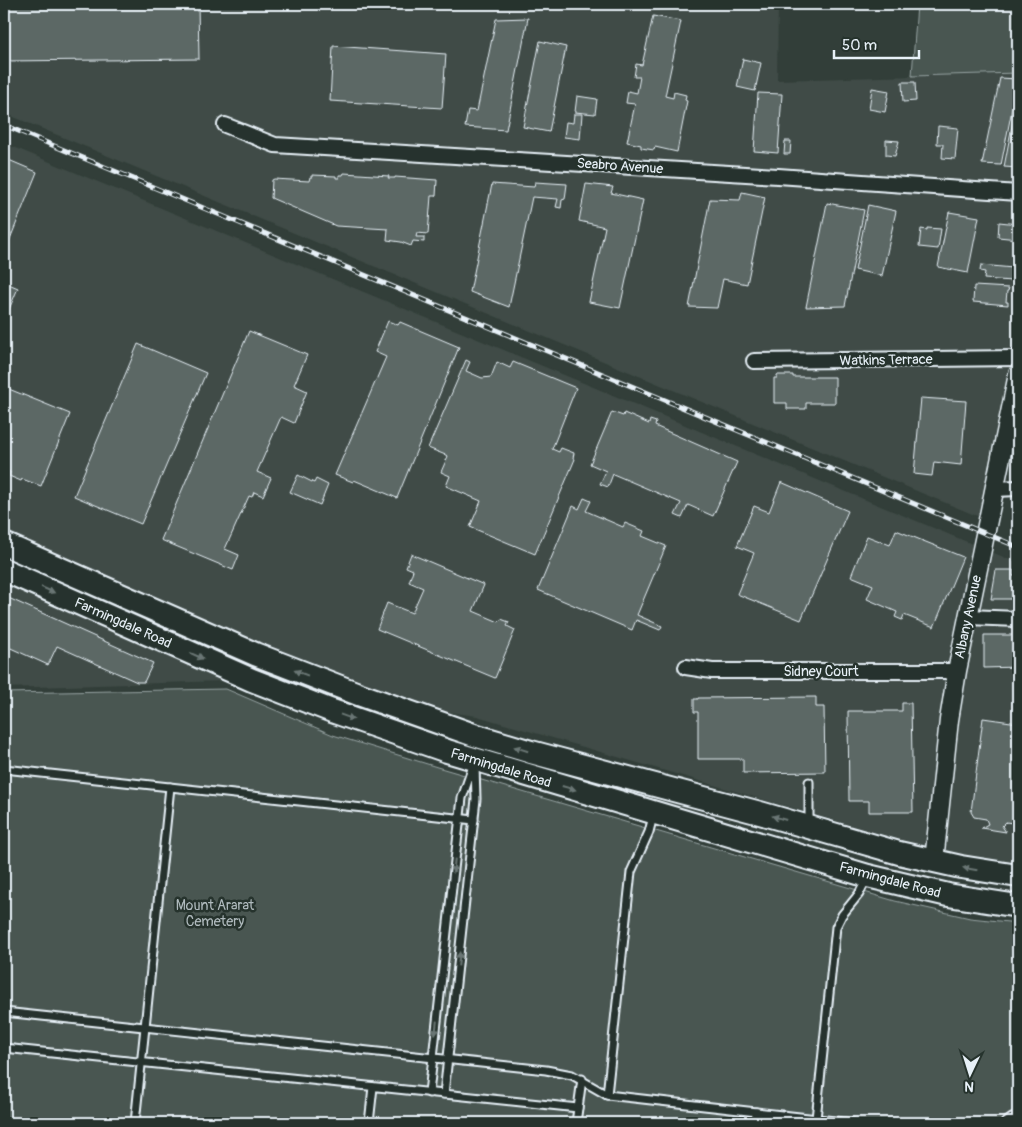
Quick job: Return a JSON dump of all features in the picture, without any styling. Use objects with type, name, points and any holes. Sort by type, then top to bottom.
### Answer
[{"type":"main road","name":"Farmingdale Road","points":[[4,544],[218,639],[326,682],[474,735],[934,862],[1018,876]]},
{"type":"main road","name":"Farmingdale Road","points":[[4,570],[244,676],[342,714],[475,760],[868,876],[948,895],[1018,906]]},
{"type":"main road","points":[[732,836],[767,837],[922,875],[930,871],[934,862]]},
{"type":"street","name":"Seabro Avenue","points":[[225,125],[275,144],[1018,192]]},
{"type":"street","name":"Watkins Terrace","points":[[754,361],[1018,358]]},
{"type":"street","name":"Albany Avenue","points":[[934,862],[949,720],[957,671],[1018,374]]},
{"type":"street","points":[[995,489],[1018,488]]},
{"type":"street","points":[[968,617],[1018,619]]},
{"type":"street","name":"Sidney Court","points":[[686,667],[712,672],[957,671]]},
{"type":"lane","points":[[429,1093],[462,798],[475,760]]},
{"type":"lane","points":[[444,1094],[476,799],[475,760]]},
{"type":"lane","points":[[4,769],[474,820]]},
{"type":"lane","points":[[809,782],[809,827]]},
{"type":"lane","points":[[135,1123],[170,787]]},
{"type":"lane","points":[[607,1095],[632,872],[649,832],[654,813]]},
{"type":"lane","points":[[816,1119],[836,927],[842,915],[859,894],[868,876]]},
{"type":"lane","points":[[4,1012],[546,1070],[582,1079],[607,1095],[853,1123]]},
{"type":"lane","points":[[4,1048],[578,1108]]},
{"type":"lane","points":[[576,1123],[582,1079]]},
{"type":"lane","points":[[370,1123],[373,1088]]},
{"type":"lane","points":[[755,1123],[756,1112]]},
{"type":"lane","points":[[1005,1123],[1018,1116]]},
{"type":"shaded area","points":[[4,4],[582,4],[583,10],[778,6],[777,80],[1018,73],[1018,420],[994,523],[4,113]]},
{"type":"shaded area","points":[[4,143],[1018,563],[1018,865],[950,854],[477,716],[225,681],[4,688]]},
{"type":"green space","points":[[917,4],[1018,4],[1018,73],[912,76]]},
{"type":"green space","name":"Mount Ararat Cemetery","points":[[226,689],[333,735],[437,767],[895,901],[970,918],[1018,923],[1018,1123],[4,1123],[4,693]]},
{"type":"building","points":[[4,4],[198,4],[199,59],[4,61]]},
{"type":"building","points":[[341,4],[469,4],[469,6],[341,9]]},
{"type":"building","points":[[653,16],[681,21],[665,96],[673,98],[674,92],[686,95],[685,100],[687,101],[677,152],[655,147],[654,150],[641,148],[641,145],[627,142],[635,104],[626,103],[628,91],[637,93],[640,77],[634,77],[636,64],[642,65]]},
{"type":"building","points":[[528,18],[506,130],[465,127],[468,110],[477,111],[496,19]]},
{"type":"building","points":[[540,41],[566,47],[549,132],[523,127]]},
{"type":"building","points":[[333,46],[446,54],[442,108],[330,101]]},
{"type":"building","points":[[743,59],[761,63],[755,91],[737,87]]},
{"type":"building","points":[[1000,78],[1018,79],[1001,165],[982,164]]},
{"type":"building","points":[[902,82],[915,82],[916,101],[903,102]]},
{"type":"building","points":[[872,88],[889,91],[885,112],[869,109]]},
{"type":"building","points":[[758,93],[782,94],[778,153],[754,151]]},
{"type":"building","points":[[577,96],[597,99],[595,114],[575,112]]},
{"type":"building","points":[[574,114],[582,114],[580,139],[564,137],[566,122],[573,123]]},
{"type":"building","points":[[1013,120],[1018,121],[1018,168],[1004,167]]},
{"type":"building","points":[[938,126],[958,128],[955,159],[942,158],[943,144],[937,144]]},
{"type":"building","points":[[886,140],[899,141],[895,156],[886,155]]},
{"type":"building","points":[[785,141],[791,141],[790,154],[784,154]]},
{"type":"building","points":[[4,158],[37,172],[8,244],[4,242]]},
{"type":"building","points":[[344,173],[389,176],[388,178],[437,180],[436,196],[431,196],[428,234],[417,233],[416,237],[424,237],[424,242],[413,241],[411,246],[387,240],[388,229],[336,226],[271,198],[272,180],[274,179],[309,181],[312,175],[336,176],[336,178],[339,178],[339,175]]},
{"type":"building","points":[[535,182],[567,184],[565,199],[562,200],[561,208],[556,207],[558,199],[532,197],[509,307],[470,292],[492,184],[534,187]]},
{"type":"building","points":[[586,184],[613,187],[611,193],[643,200],[620,308],[589,302],[605,227],[579,221]]},
{"type":"building","points":[[742,192],[765,197],[747,284],[723,279],[717,308],[689,307],[710,199],[740,200]]},
{"type":"building","points":[[827,203],[864,210],[845,306],[806,307]]},
{"type":"building","points":[[868,205],[896,211],[882,276],[855,270]]},
{"type":"building","points":[[949,212],[979,217],[968,273],[938,267]]},
{"type":"building","points":[[999,222],[1018,224],[1018,239],[998,237]]},
{"type":"building","points":[[927,228],[941,229],[938,249],[919,247],[921,229],[927,230]]},
{"type":"building","points":[[981,265],[1013,268],[1012,281],[984,279],[985,272],[980,271]]},
{"type":"building","points":[[4,282],[18,288],[4,321]]},
{"type":"building","points":[[974,286],[1009,288],[1006,302],[1008,302],[1008,305],[973,302]]},
{"type":"building","points":[[388,321],[398,325],[400,322],[459,347],[397,498],[354,480],[353,482],[335,475],[386,357],[375,352]]},
{"type":"building","points":[[249,331],[307,355],[294,385],[307,391],[294,423],[281,417],[257,472],[271,478],[263,496],[254,492],[252,497],[249,496],[225,549],[239,555],[233,570],[161,540]]},
{"type":"building","points":[[138,344],[206,373],[141,524],[74,496]]},
{"type":"building","points":[[466,360],[470,362],[466,371],[482,378],[491,377],[497,362],[510,368],[513,362],[576,388],[552,449],[559,452],[561,448],[574,453],[573,458],[575,459],[535,554],[470,527],[481,501],[446,486],[450,476],[441,472],[448,456],[428,448]]},
{"type":"building","points":[[777,375],[835,377],[835,403],[806,403],[806,409],[787,409],[787,403],[774,403],[774,378],[777,378]]},
{"type":"building","points":[[4,387],[70,414],[41,486],[9,476],[10,472],[4,470]]},
{"type":"building","points":[[921,398],[966,401],[961,465],[934,462],[932,476],[914,474]]},
{"type":"building","points":[[612,412],[623,416],[624,413],[649,424],[650,420],[656,422],[655,426],[737,462],[713,516],[688,505],[682,518],[675,515],[681,503],[613,474],[608,487],[600,484],[606,471],[590,464]]},
{"type":"building","points":[[298,475],[314,483],[316,479],[328,485],[320,505],[290,492]]},
{"type":"building","points":[[781,482],[848,511],[801,620],[737,594],[754,553],[737,546],[754,506],[769,512]]},
{"type":"building","points":[[584,498],[591,501],[586,511],[623,527],[625,523],[644,531],[642,536],[666,546],[637,615],[662,626],[660,630],[636,620],[632,630],[538,590],[573,506],[579,509]]},
{"type":"building","points":[[896,530],[963,557],[934,627],[904,615],[902,620],[895,617],[897,612],[867,599],[873,585],[851,576],[867,536],[890,545]]},
{"type":"building","points":[[411,554],[484,585],[473,611],[499,622],[501,619],[509,622],[507,626],[515,630],[495,678],[377,629],[387,603],[412,613],[423,588],[409,582],[413,570],[406,567]]},
{"type":"building","points":[[996,570],[1013,570],[1013,576],[1018,576],[1018,599],[991,599]]},
{"type":"building","points":[[4,596],[153,663],[144,682],[137,682],[57,646],[48,665],[4,645]]},
{"type":"building","points":[[984,635],[1018,635],[1018,667],[984,668]]},
{"type":"building","points":[[816,697],[816,707],[824,707],[825,772],[743,773],[743,759],[698,759],[698,712],[694,712],[694,699]]},
{"type":"building","points":[[902,703],[911,703],[913,812],[869,812],[869,801],[849,801],[848,711],[902,711]]},
{"type":"building","points":[[983,718],[1018,723],[1018,824],[1006,822],[1002,826],[1006,832],[981,828],[988,824],[986,819],[974,817],[971,812]]},
{"type":"railway","points":[[4,125],[1018,547]]}]
